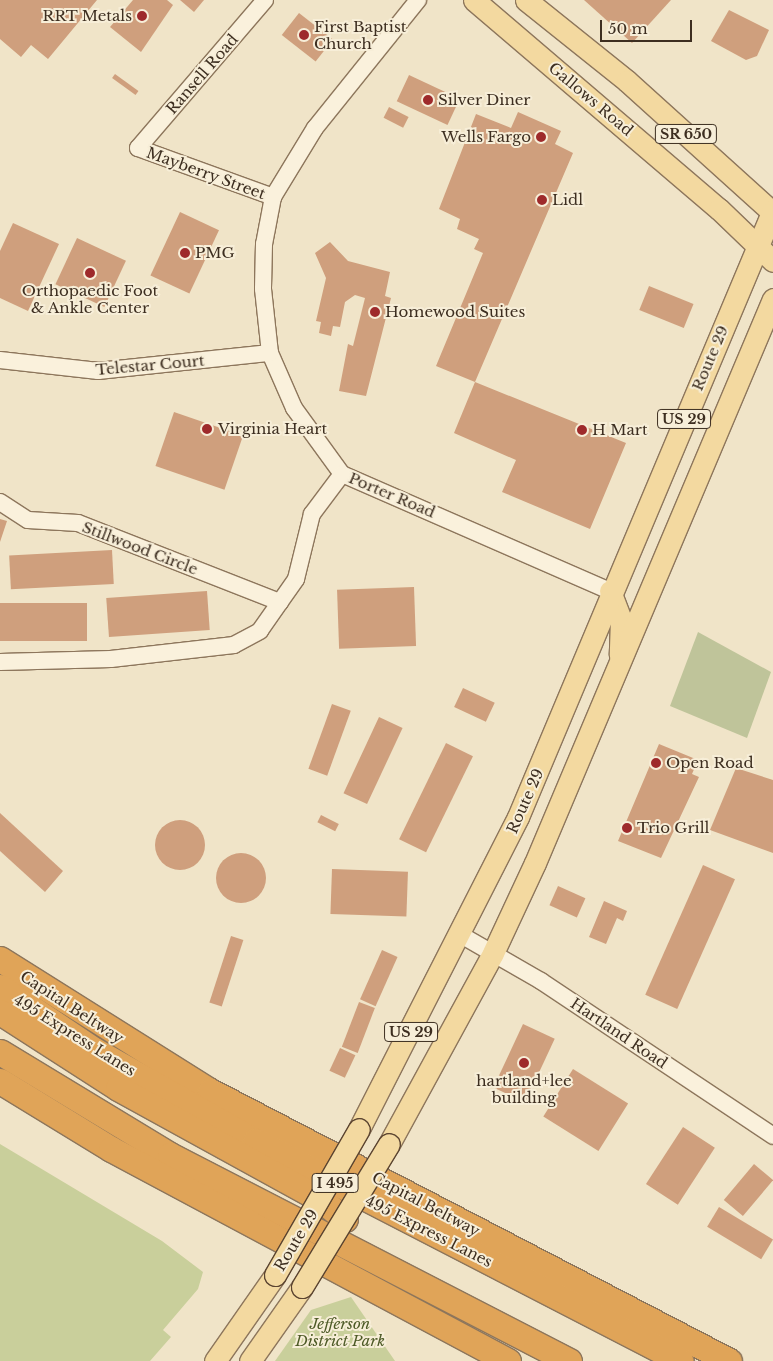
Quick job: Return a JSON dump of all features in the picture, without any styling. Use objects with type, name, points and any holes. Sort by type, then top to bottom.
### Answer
[{"type":"highway","points":[[0,943],[62,1002]]},
{"type":"highway","name":"Capital Beltway","points":[[0,959],[62,1002],[210,1091],[729,1361]]},
{"type":"highway","name":"495 Express Lanes","points":[[0,987],[94,1050],[255,1141],[681,1361]]},
{"type":"highway","points":[[0,1012],[118,1088],[275,1182]]},
{"type":"highway","points":[[0,1028],[142,1118],[275,1182],[345,1219]]},
{"type":"highway","points":[[0,1052],[170,1156],[569,1361]]},
{"type":"highway","points":[[0,1081],[111,1149]]},
{"type":"highway","points":[[0,1093],[111,1149],[508,1361]]},
{"type":"main road","name":"Gallows Road","points":[[474,0],[719,209],[765,254]]},
{"type":"main road","name":"SR 650","points":[[526,0],[627,81],[773,212]]},
{"type":"main road","name":"Route 29","points":[[215,1361],[275,1275],[317,1204],[360,1129],[461,935],[537,774],[610,591],[765,254],[773,212]]},
{"type":"main road","name":"Route 29","points":[[250,1361],[302,1287],[345,1219],[389,1144],[493,953],[619,670],[773,299]]},
{"type":"main road","points":[[610,591],[621,618],[619,670]]},
{"type":"street","name":"Ransell Road","points":[[138,148],[265,0]]},
{"type":"street","name":"Porter Road","points":[[418,0],[315,128],[273,197],[264,244],[263,289],[270,353],[294,408],[342,474],[610,591]]},
{"type":"street","name":"Mayberry Street","points":[[138,148],[273,197]]},
{"type":"street","name":"Telestar Court","points":[[0,360],[98,372],[270,353]]},
{"type":"street","points":[[0,662],[111,659],[234,645],[260,630],[296,579],[312,514],[342,474]]},
{"type":"street","name":"Stillwood Circle","points":[[0,502],[28,520],[78,523],[280,602]]},
{"type":"street","name":"Hartland Road","points":[[461,935],[493,953],[773,1136]]},
{"type":"green space","points":[[698,632],[771,672],[747,738],[670,706]]},
{"type":"green space","points":[[0,1144],[162,1241],[203,1272],[198,1289],[163,1330],[171,1337],[150,1361],[0,1361]]},
{"type":"green space","name":"Jefferson District Park","points":[[351,1297],[395,1361],[275,1361],[311,1310]]},
{"type":"building","points":[[0,0],[97,0],[48,59],[31,45],[21,57],[0,39]]},
{"type":"building","name":"RRT Metals","points":[[133,0],[167,0],[173,5],[141,52],[110,27]]},
{"type":"building","points":[[180,0],[204,0],[194,12]]},
{"type":"building","points":[[584,0],[671,0],[632,43]]},
{"type":"building","points":[[729,10],[769,30],[757,56],[746,60],[711,41]]},
{"type":"building","points":[[299,13],[333,39],[316,62],[282,35]]},
{"type":"building","points":[[115,74],[138,91],[136,95],[112,78]]},
{"type":"building","name":"Silver Diner","points":[[409,75],[460,99],[447,125],[397,101]]},
{"type":"building","points":[[389,107],[409,117],[403,128],[384,118]]},
{"type":"building","points":[[518,112],[561,131],[555,144],[573,153],[475,382],[436,366],[483,253],[474,249],[479,239],[457,229],[460,219],[439,209],[476,114],[511,128]]},
{"type":"building","name":"PMG","points":[[180,212],[219,230],[189,294],[150,275]]},
{"type":"building","points":[[13,223],[59,244],[28,311],[0,298],[0,251]]},
{"type":"building","name":"Orthopaedic Foot & Ankle Center","points":[[77,238],[126,261],[104,307],[55,284]]},
{"type":"building","name":"Homewood Suites","points":[[330,242],[348,261],[390,272],[385,296],[391,298],[366,396],[339,391],[348,344],[353,346],[365,298],[355,295],[345,302],[340,327],[333,326],[331,336],[319,333],[321,322],[316,321],[326,278],[315,253]]},
{"type":"building","points":[[649,286],[694,304],[684,328],[639,310]]},
{"type":"building","points":[[475,382],[626,443],[590,529],[502,492],[516,460],[454,433]]},
{"type":"building","points":[[174,412],[243,436],[224,490],[155,466]]},
{"type":"building","points":[[0,519],[7,521],[0,542]]},
{"type":"building","points":[[112,550],[114,584],[11,589],[9,555]]},
{"type":"building","points":[[414,587],[416,646],[339,649],[337,590]]},
{"type":"building","points":[[207,591],[210,630],[109,637],[106,598]]},
{"type":"building","points":[[0,603],[87,603],[87,641],[0,641]]},
{"type":"building","points":[[463,688],[495,703],[486,722],[454,707]]},
{"type":"building","points":[[332,704],[351,711],[327,776],[308,769]]},
{"type":"building","points":[[379,717],[403,728],[367,804],[344,793]]},
{"type":"building","points":[[446,743],[473,756],[426,852],[399,839]]},
{"type":"building","points":[[659,744],[698,760],[692,774],[699,777],[661,858],[618,841]]},
{"type":"building","points":[[736,768],[773,780],[773,853],[710,830]]},
{"type":"building","points":[[0,813],[63,871],[45,892],[0,851]]},
{"type":"building","points":[[321,815],[339,824],[335,831],[317,822]]},
{"type":"building","points":[[180,820],[198,827],[205,845],[198,863],[180,870],[162,863],[155,845],[162,827]]},
{"type":"building","points":[[241,853],[259,860],[266,878],[259,896],[241,903],[223,896],[216,878],[223,860]]},
{"type":"building","points":[[703,865],[735,879],[677,1009],[645,995]]},
{"type":"building","points":[[332,869],[408,872],[406,917],[330,914]]},
{"type":"building","points":[[558,886],[585,898],[577,917],[549,905]]},
{"type":"building","points":[[604,901],[627,911],[623,921],[617,918],[606,944],[589,937]]},
{"type":"building","points":[[231,936],[243,940],[222,1007],[209,1003]]},
{"type":"building","points":[[382,950],[398,957],[376,1006],[360,999]]},
{"type":"building","points":[[359,1002],[375,1008],[358,1053],[342,1047]]},
{"type":"building","name":"hartland+lee building","points":[[523,1024],[555,1039],[525,1102],[493,1087]]},
{"type":"building","points":[[340,1048],[355,1055],[345,1078],[329,1071]]},
{"type":"building","points":[[573,1069],[628,1103],[598,1151],[543,1116]]},
{"type":"building","points":[[683,1127],[715,1148],[678,1205],[646,1184]]},
{"type":"building","points":[[754,1164],[773,1180],[743,1216],[724,1200]]},
{"type":"building","points":[[719,1207],[773,1239],[761,1259],[707,1227]]},
{"type":"place","name":"RRT Metals","points":[[142,16]]},
{"type":"place","name":"First Baptist Church","points":[[304,35]]},
{"type":"place","name":"Silver Diner","points":[[428,100]]},
{"type":"place","name":"Wells Fargo","points":[[541,137]]},
{"type":"place","name":"Lidl","points":[[542,200]]},
{"type":"place","name":"PMG","points":[[185,253]]},
{"type":"place","name":"Orthopaedic Foot & Ankle Center","points":[[90,273]]},
{"type":"place","name":"Homewood Suites","points":[[375,312]]},
{"type":"place","name":"Virginia Heart","points":[[207,429]]},
{"type":"place","name":"H Mart","points":[[582,430]]},
{"type":"place","name":"Open Road","points":[[656,763]]},
{"type":"place","name":"Trio Grill","points":[[627,828]]},
{"type":"place","name":"hartland+lee building","points":[[524,1063]]}]
